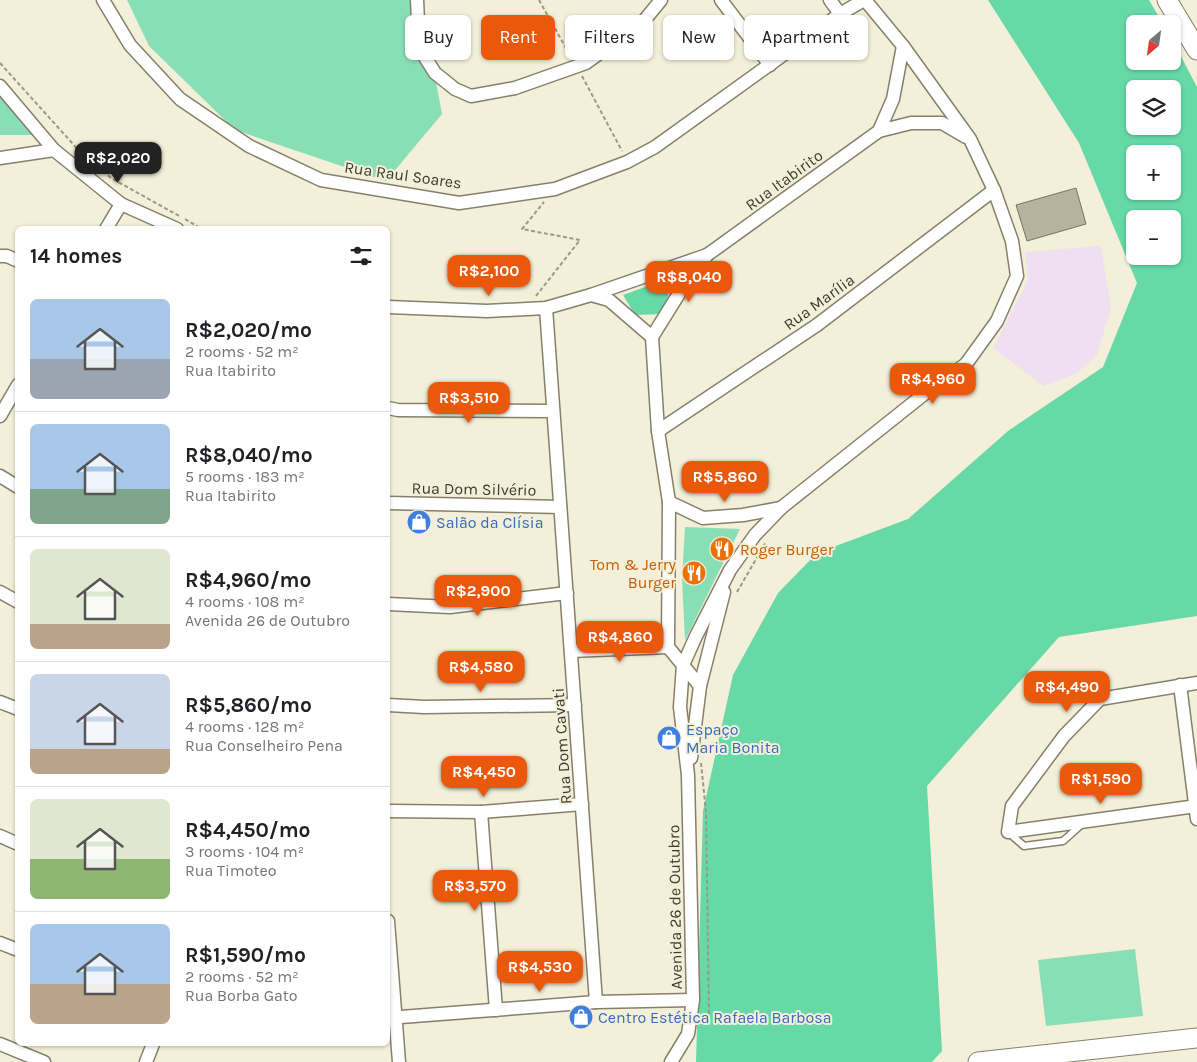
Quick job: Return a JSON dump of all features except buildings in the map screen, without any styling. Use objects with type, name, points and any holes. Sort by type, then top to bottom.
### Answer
[{"type":"main road","points":[[1167,0],[1197,50]]},
{"type":"main road","points":[[978,1062],[1197,1038]]},
{"type":"street","name":"Rua Raul Soares","points":[[103,0],[130,45],[180,100],[249,146],[321,180],[459,202],[555,189],[627,162],[655,147],[840,14],[865,0]]},
{"type":"street","points":[[417,0],[418,41],[423,54],[435,73],[455,90],[471,96],[515,88],[586,63],[643,22],[661,0]]},
{"type":"street","points":[[721,0],[770,65]]},
{"type":"street","points":[[830,0],[840,14]]},
{"type":"street","name":"Avenida 26 de Outubro","points":[[671,1062],[688,1034],[693,1000],[688,775],[680,707],[683,665],[730,570],[755,535],[781,508],[928,391],[966,364],[997,321],[1017,276],[1012,240],[994,190],[970,139],[903,46],[865,0]]},
{"type":"street","points":[[879,131],[893,99],[903,46]]},
{"type":"street","points":[[0,86],[54,150],[120,204],[170,226]]},
{"type":"street","name":"Rua Itabirito","points":[[390,307],[487,311],[546,308],[591,295],[707,255],[879,131],[911,123],[942,123],[970,139]]},
{"type":"street","points":[[0,158],[54,150]]},
{"type":"street","name":"Rua Marília","points":[[658,431],[817,325],[994,190]]},
{"type":"street","points":[[108,226],[120,204]]},
{"type":"street","name":"Rua Itabirito","points":[[652,337],[680,292],[707,255]]},
{"type":"street","points":[[0,256],[7,256],[15,260]]},
{"type":"street","points":[[591,295],[609,300],[652,337],[658,431],[669,502],[668,647],[700,686]]},
{"type":"street","name":"Rua Dom Cavati","points":[[546,308],[596,1002]]},
{"type":"street","points":[[0,416],[15,390]]},
{"type":"street","points":[[390,408],[554,411]]},
{"type":"street","points":[[0,476],[15,485]]},
{"type":"street","points":[[669,502],[703,518],[743,515],[781,508]]},
{"type":"street","name":"Rua Dom Silvério","points":[[390,503],[560,507]]},
{"type":"street","name":"Avenida 26 de Outubro","points":[[688,775],[700,686],[730,570]]},
{"type":"street","points":[[0,592],[15,600]]},
{"type":"street","points":[[390,604],[450,607],[567,593]]},
{"type":"street","points":[[571,651],[668,647]]},
{"type":"street","points":[[1196,806],[1086,820],[1049,828],[1008,832],[1012,806],[1064,736],[1100,699],[1197,683]]},
{"type":"street","points":[[1180,685],[1197,819]]},
{"type":"street","points":[[0,702],[15,708]]},
{"type":"street","points":[[390,705],[424,707],[575,705]]},
{"type":"street","points":[[390,812],[481,812],[582,804]]},
{"type":"street","points":[[481,812],[496,1010]]},
{"type":"street","points":[[0,836],[15,843]]},
{"type":"street","points":[[0,943],[15,949]]},
{"type":"street","points":[[390,985],[391,1017],[399,1062]]},
{"type":"street","points":[[391,1017],[596,1002],[693,1000]]},
{"type":"street","points":[[0,1044],[44,1062]]},
{"type":"street","points":[[146,1062],[152,1046]]},
{"type":"path","points":[[539,0],[627,162]]},
{"type":"path","points":[[0,63],[82,154],[112,178],[197,226]]},
{"type":"path","points":[[526,309],[580,240],[522,229],[555,189]]},
{"type":"path","points":[[737,592],[767,540]]},
{"type":"path","points":[[701,758],[706,812],[709,1013],[701,1029]]},
{"type":"shaded area","points":[[1101,246],[1111,308],[1097,355],[1076,374],[1043,386],[993,348],[1028,280],[1025,252]]},
{"type":"green space","points":[[127,0],[421,0],[424,15],[405,15],[405,60],[432,60],[442,114],[386,181],[235,130],[149,46]]},
{"type":"green space","points":[[988,0],[1149,0],[1158,15],[1126,15],[1126,70],[1181,70],[1181,56],[1197,87],[1197,616],[1059,637],[927,786],[942,1051],[932,1062],[696,1062],[703,811],[733,675],[778,593],[817,553],[908,519],[1008,431],[1103,367],[1137,283],[1130,265],[1181,265],[1181,210],[1126,210],[1126,256],[1079,143]]},
{"type":"green space","points":[[0,93],[35,135],[0,135]]},
{"type":"green space","points":[[672,277],[664,314],[635,315],[623,295]]},
{"type":"green space","points":[[685,527],[740,529],[685,640],[682,579]]},
{"type":"green space","points":[[1135,949],[1143,1016],[1046,1026],[1038,960]]},
{"type":"place","name":"Salão da Clísia","points":[[419,522]]},
{"type":"place","name":"Roger Burger","points":[[722,549]]},
{"type":"place","name":"Tom & Jerry Burger","points":[[694,573]]},
{"type":"place","name":"Espaço Maria Bonita","points":[[669,738]]},
{"type":"place","name":"Centro Estética Rafaela Barbosa","points":[[581,1017]]}]
